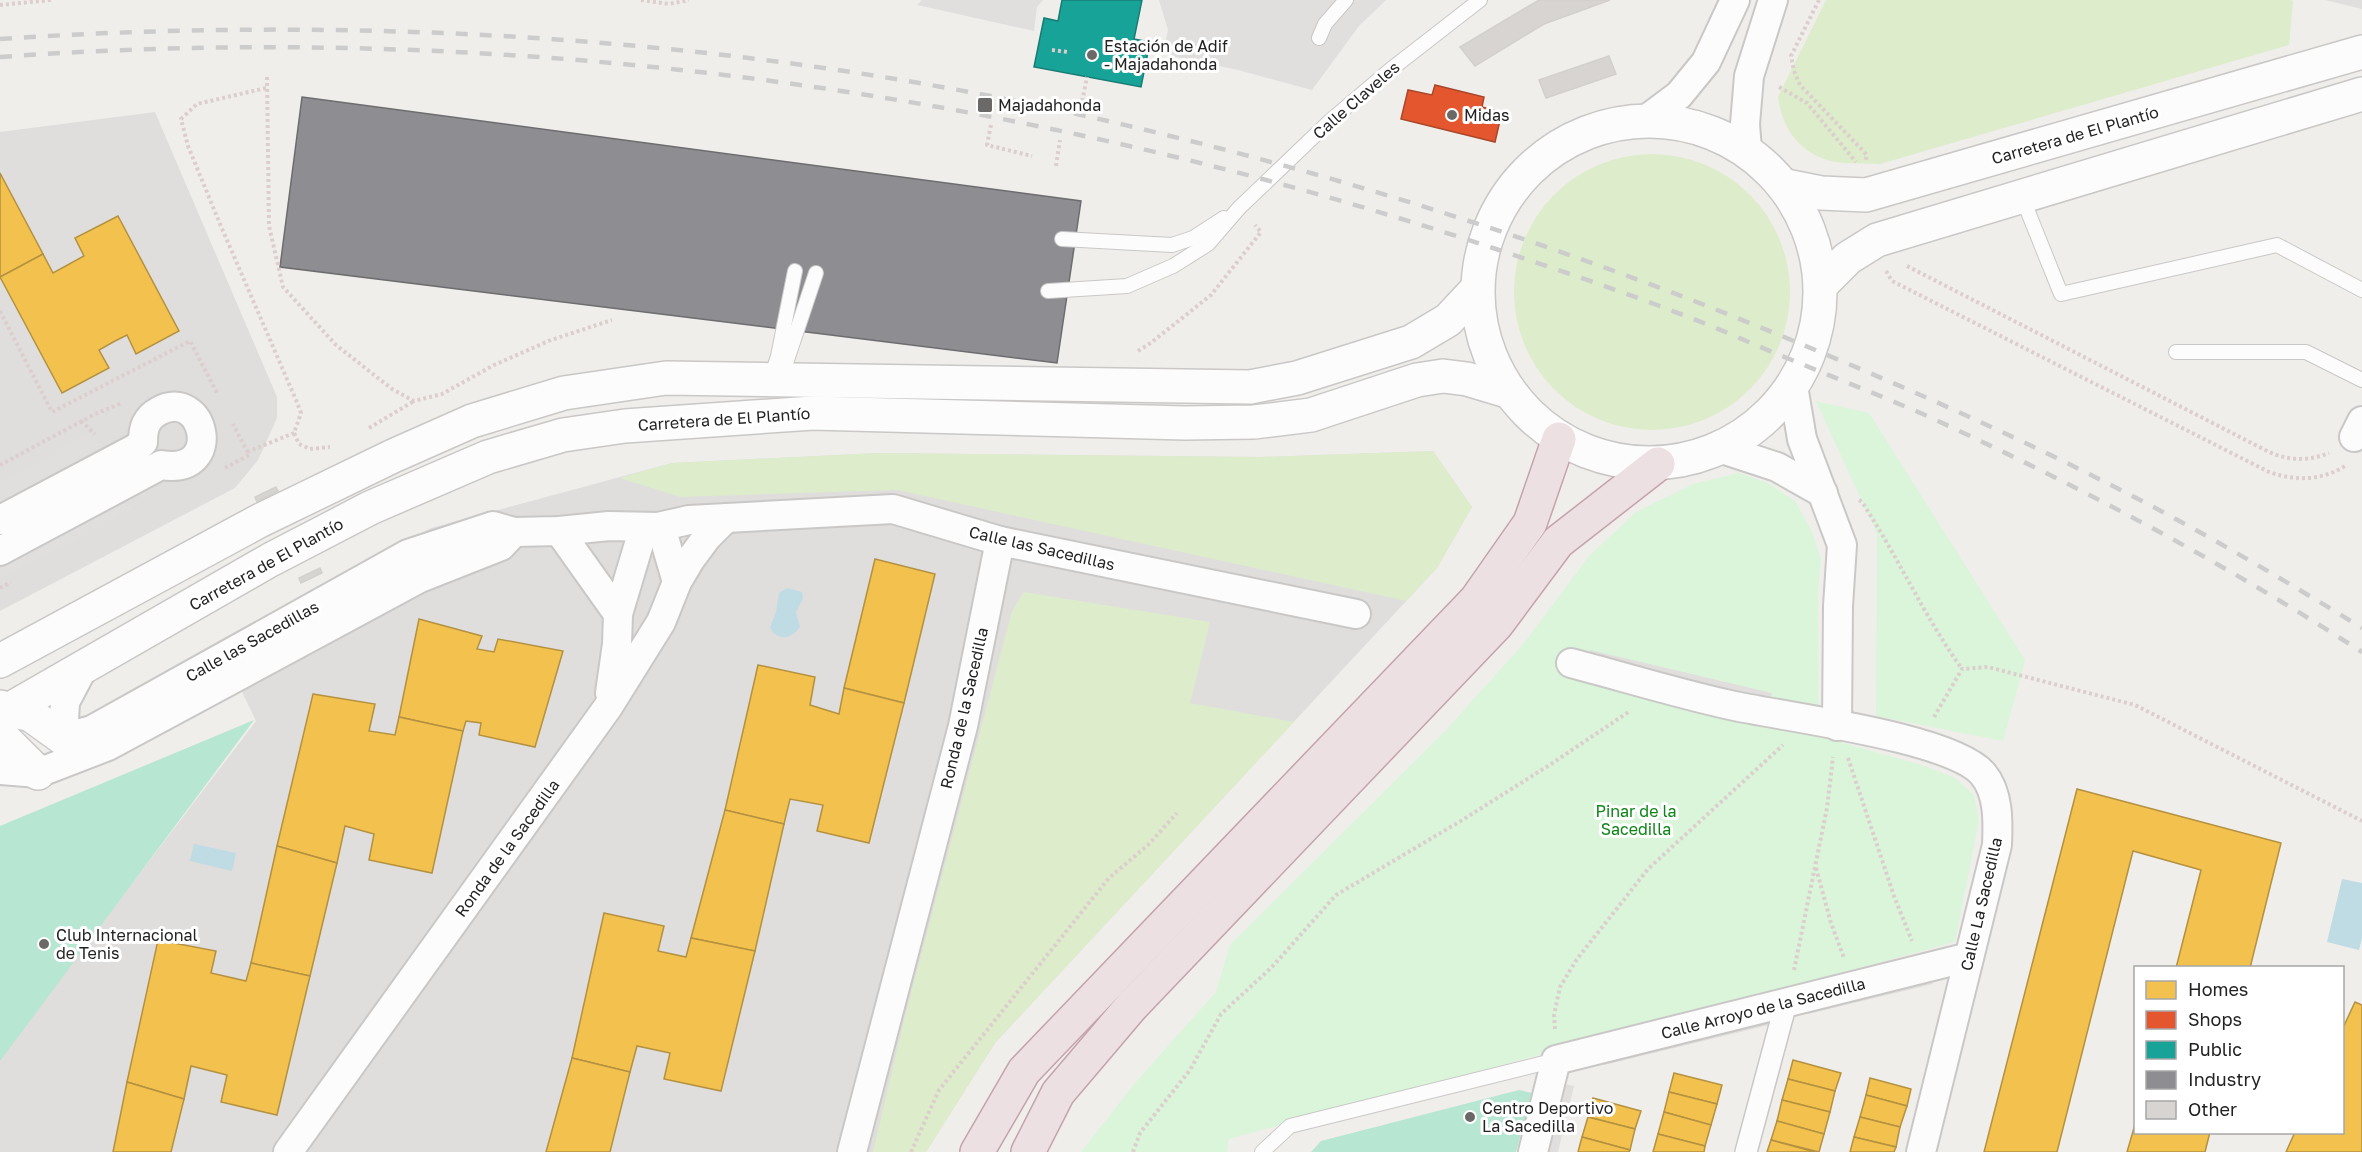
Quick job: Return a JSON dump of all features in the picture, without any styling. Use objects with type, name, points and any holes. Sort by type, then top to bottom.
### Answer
[{"type":"highway","points":[[977,1152],[1024,1071],[1476,600],[1530,523],[1559,438]]},
{"type":"highway","points":[[1028,1152],[1058,1093],[1131,1007],[1497,624],[1558,542],[1658,464]]},
{"type":"street","points":[[1647,119],[1679,94],[1706,62],[1735,0]]},
{"type":"street","points":[[1747,150],[1745,124],[1749,76],[1773,0]]},
{"type":"street","name":"Carretera de El Plantío","points":[[1786,186],[1821,193],[1866,195],[2362,52]]},
{"type":"street","points":[[1821,285],[1848,258],[1877,240],[2362,94]]},
{"type":"street","points":[[1647,119],[1699,126],[1747,150],[1786,186],[1811,233],[1821,285],[1815,338],[1793,386],[1761,423],[1719,448],[1689,459],[1658,464],[1607,459],[1559,438],[1530,418],[1507,391],[1484,343],[1476,290],[1484,238],[1509,190],[1546,152],[1594,128],[1647,119]]},
{"type":"street","points":[[0,661],[259,521],[393,456],[472,421],[564,393],[666,378],[1250,387],[1297,378],[1411,342],[1448,320],[1476,290]]},
{"type":"street","name":"Carretera de El Plantío","points":[[2,718],[84,666],[270,560],[370,508],[488,458],[563,435],[625,426],[813,412],[1185,423],[1254,422],[1311,415],[1417,380],[1443,376],[1467,379],[1507,391]]},
{"type":"street","points":[[1793,386],[1803,439],[1842,545],[1838,606],[1837,726]]},
{"type":"street","points":[[0,520],[136,448],[143,442],[143,431],[147,421],[161,410],[170,407],[188,411],[200,425],[203,434],[202,443],[198,453],[191,461],[182,466],[161,465],[0,550]]},
{"type":"street","points":[[1719,448],[1777,467],[1820,485]]},
{"type":"street","name":"Calle las Sacedillas","points":[[63,738],[92,730],[408,554],[493,526],[513,532],[559,531],[609,526],[651,527],[689,520],[893,510],[1000,541],[1356,614]]},
{"type":"street","points":[[677,582],[707,537],[726,518]]},
{"type":"street","points":[[38,773],[5,740],[2,718],[12,694],[169,604],[229,561],[248,543],[259,521]]},
{"type":"street","points":[[608,707],[616,652],[618,614],[651,527],[665,541],[677,582]]},
{"type":"street","points":[[559,531],[618,614]]},
{"type":"street","name":"Calle las Sacedillas","points":[[0,770],[38,773],[108,746],[420,578],[501,546],[513,532]]},
{"type":"street","name":"Ronda de la Sacedilla","points":[[852,1152],[963,726],[1000,541]]},
{"type":"street","name":"Ronda de la Sacedilla","points":[[288,1152],[608,707],[661,622],[677,582]]},
{"type":"street","name":"Calle La Sacedilla","points":[[1571,663],[1730,705],[1918,743],[1958,756],[1983,774],[1994,797],[1998,823],[1996,845],[1921,1152]]},
{"type":"street","points":[[63,738],[65,702],[84,666]]},
{"type":"street","points":[[2,718],[31,715],[63,738]]},
{"type":"street","name":"Calle Arroyo de la Sacedilla","points":[[1556,1060],[1969,957]]},
{"type":"street","points":[[1746,1152],[1786,1003]]},
{"type":"street","points":[[1533,1152],[1556,1060]]},
{"type":"lane","points":[[1319,38],[1325,24],[1346,0]]},
{"type":"lane","name":"Calle Claveles","points":[[1239,208],[1376,81],[1480,0]]},
{"type":"lane","points":[[2022,197],[2061,294],[2277,245],[2362,290]]},
{"type":"lane","points":[[1062,239],[1172,245],[1193,238],[1239,208]]},
{"type":"lane","points":[[1048,291],[1127,286],[1173,266],[1208,244],[1239,208]]},
{"type":"lane","points":[[776,378],[778,356],[795,271]]},
{"type":"lane","points":[[776,378],[816,273]]},
{"type":"lane","points":[[2176,352],[2306,352],[2362,380]]},
{"type":"lane","name":"Calle Arroyo de la Sacedilla","points":[[1262,1152],[1290,1126],[1556,1060]]},
{"type":"path","points":[[0,5],[51,0]]},
{"type":"path","points":[[641,0],[669,4],[689,0]]},
{"type":"path","points":[[1820,0],[1796,42],[1791,56],[1794,71],[1800,85],[1867,155],[1864,165]]},
{"type":"path","points":[[1052,50],[1068,52]]},
{"type":"path","points":[[1749,76],[1771,82],[1807,103],[1854,157],[1858,166]]},
{"type":"path","points":[[267,77],[269,226],[283,287],[336,345],[392,389],[414,401]]},
{"type":"path","points":[[1081,107],[1087,77]]},
{"type":"path","points":[[266,88],[197,104],[181,119],[188,146],[301,413],[294,433],[299,444],[310,449],[329,448],[339,443]]},
{"type":"path","points":[[991,125],[987,145],[1032,156]]},
{"type":"path","points":[[1056,166],[1060,140]]},
{"type":"path","points":[[1134,353],[1152,342],[1211,295],[1261,232],[1239,208]]},
{"type":"path","points":[[1877,240],[1882,264],[1892,281],[2269,472],[2287,478],[2306,479],[2331,473],[2356,439]]},
{"type":"path","points":[[1902,264],[2286,459],[2314,459],[2356,439]]},
{"type":"path","points":[[359,434],[414,401],[442,394],[494,365],[551,340],[612,320]]},
{"type":"path","points":[[247,452],[294,433]]},
{"type":"path","points":[[1820,485],[1862,502],[1890,546],[1936,633],[1962,669]]},
{"type":"path","points":[[1962,669],[1988,667],[2135,705],[2362,821]]},
{"type":"path","points":[[1918,743],[1962,669]]},
{"type":"path","points":[[1133,1152],[1140,1133],[1190,1070],[1221,1014],[1272,967],[1336,895],[1551,764],[1662,687]]},
{"type":"path","points":[[1556,1060],[1554,1015],[1560,987],[1577,959],[1648,869],[1762,767],[1808,720]]},
{"type":"path","points":[[1786,1003],[1827,808],[1837,726]]},
{"type":"path","points":[[1837,726],[1894,896],[1923,968]]},
{"type":"path","points":[[911,1152],[939,1090],[1109,878],[1148,845],[1177,813]]},
{"type":"path","points":[[1816,867],[1831,922],[1854,986]]},
{"type":"shaded area","points":[[922,0],[1043,0],[1037,7],[1034,31],[917,5]]},
{"type":"shaded area","points":[[1159,0],[1386,0],[1359,26],[1312,90],[1238,70],[1163,54],[1168,30]]},
{"type":"shaded area","points":[[2325,0],[2362,0],[2362,9]]},
{"type":"shaded area","points":[[155,112],[277,397],[277,418],[258,460],[235,488],[0,611],[0,132]]},
{"type":"shaded area","points":[[84,434],[104,446],[0,503],[0,482]]},
{"type":"shaded area","points":[[1433,451],[1472,507],[1437,568],[995,1043],[926,1152],[0,1152],[0,1057],[256,721],[218,642],[431,528],[672,463],[878,453],[1260,457]]},
{"type":"shaded area","points":[[118,499],[133,509],[0,579],[0,562]]},
{"type":"shaded area","points":[[1590,650],[1772,693],[1770,703],[1588,659]]},
{"type":"shaded area","points":[[1931,975],[1933,984],[1808,1014],[1806,1005]]},
{"type":"shaded area","points":[[1767,1017],[1769,1025],[1604,1065],[1602,1056]]},
{"type":"shaded area","points":[[1561,1083],[1574,1086],[1558,1152],[1544,1152]]},
{"type":"green space","points":[[1826,0],[2293,1],[2289,45],[1880,164],[1839,163],[1816,156],[1799,144],[1783,118],[1778,97]]},
{"type":"green space","points":[[1652,154],[1679,157],[1705,164],[1729,177],[1750,194],[1767,215],[1780,239],[1787,265],[1790,292],[1787,319],[1780,345],[1767,369],[1750,390],[1729,407],[1705,420],[1679,427],[1652,430],[1625,427],[1599,420],[1575,407],[1554,390],[1537,369],[1524,345],[1517,319],[1514,292],[1517,265],[1524,239],[1537,215],[1554,194],[1575,177],[1599,164],[1625,157]]},
{"type":"green space","points":[[1816,401],[1869,413],[2025,660],[2003,741],[1876,716],[1877,534]]},
{"type":"green space","points":[[1433,451],[1472,507],[1437,568],[1406,601],[897,490],[680,497],[620,478],[672,463],[878,453],[1260,457]]},
{"type":"green space","name":"Pinar de la Sacedilla","points":[[1739,473],[1768,483],[1795,501],[1812,532],[1821,559],[1818,592],[1819,736],[1925,766],[1955,778],[1974,795],[1979,820],[1955,942],[1229,1139],[1227,1152],[1081,1152],[1135,1083],[1216,992],[1230,945],[1446,730],[1524,643],[1589,556],[1636,512],[1693,484]]},
{"type":"green space","points":[[1024,592],[1210,622],[1190,703],[1294,722],[995,1043],[926,1152],[873,1152],[905,1016],[1012,611]]},
{"type":"green space","name":"Club Internacional de Tenis","points":[[254,720],[0,1061],[0,826]]},
{"type":"green space","name":"Centro Deportivo La Sacedilla","points":[[1519,1090],[1532,1093],[1516,1152],[1311,1152],[1321,1141]]},
{"type":"water","points":[[787,588],[802,592],[803,598],[796,612],[800,627],[789,636],[780,637],[770,627],[776,612],[779,593]]},
{"type":"water","points":[[194,844],[236,853],[232,871],[190,861]]},
{"type":"water","points":[[2342,879],[2362,883],[2362,938],[2359,950],[2327,942]]},
{"type":"building: Homes","points":[[0,173],[43,254],[0,277]]},
{"type":"building: Homes","points":[[118,216],[179,331],[136,354],[127,335],[115,341],[99,350],[109,368],[62,393],[0,277],[43,254],[53,273],[84,256],[75,238]]},
{"type":"building: Homes","points":[[875,559],[935,574],[904,703],[844,688]]},
{"type":"building: Homes","points":[[419,619],[482,636],[477,649],[494,652],[498,639],[563,651],[535,747],[479,735],[481,723],[466,721],[463,731],[399,717]]},
{"type":"building: Homes","points":[[758,665],[815,677],[810,705],[839,714],[844,688],[904,703],[869,843],[817,831],[823,805],[790,799],[784,824],[725,810]]},
{"type":"building: Homes","points":[[313,694],[375,704],[369,731],[395,735],[399,717],[463,731],[432,873],[369,860],[374,834],[345,826],[337,863],[277,846]]},
{"type":"building: Homes","points":[[2077,789],[2281,843],[2250,966],[2177,966],[2201,870],[2133,851],[2057,1152],[1984,1152]]},
{"type":"building: Homes","points":[[725,810],[784,824],[755,951],[691,938]]},
{"type":"building: Homes","points":[[277,846],[337,863],[310,976],[251,963]]},
{"type":"building: Homes","points":[[604,913],[664,926],[658,951],[686,957],[691,938],[755,951],[721,1091],[664,1079],[670,1053],[637,1046],[630,1072],[572,1058]]},
{"type":"building: Homes","points":[[158,940],[216,951],[211,973],[246,981],[251,963],[310,976],[277,1115],[221,1102],[227,1075],[191,1066],[184,1099],[127,1082]]},
{"type":"building: Homes","points":[[2355,1002],[2362,1005],[2362,1152],[2286,1152],[2294,1134],[2344,1134],[2344,1026]]},
{"type":"building: Homes","points":[[572,1058],[630,1072],[610,1152],[546,1152]]},
{"type":"building: Homes","points":[[1793,1060],[1841,1073],[1835,1091],[1788,1079]]},
{"type":"building: Homes","points":[[1674,1073],[1722,1085],[1717,1104],[1669,1092]]},
{"type":"building: Homes","points":[[1870,1078],[1911,1089],[1907,1106],[1866,1095]]},
{"type":"building: Homes","points":[[1788,1079],[1835,1091],[1830,1112],[1782,1100]]},
{"type":"building: Homes","points":[[127,1082],[184,1099],[171,1152],[113,1152]]},
{"type":"building: Homes","points":[[1669,1092],[1717,1104],[1711,1125],[1664,1112]]},
{"type":"building: Homes","points":[[1866,1095],[1907,1106],[1900,1127],[1860,1117]]},
{"type":"building: Homes","points":[[1593,1098],[1641,1111],[1635,1129],[1588,1117]]},
{"type":"building: Homes","points":[[1782,1100],[1830,1112],[1824,1134],[1777,1121]]},
{"type":"building: Homes","points":[[1664,1112],[1711,1125],[1705,1146],[1658,1134]]},
{"type":"building: Homes","points":[[1588,1117],[1635,1129],[1630,1150],[1582,1137]]},
{"type":"building: Homes","points":[[1860,1117],[1900,1127],[1896,1147],[1854,1137]]},
{"type":"building: Homes","points":[[1777,1121],[1824,1134],[1819,1152],[1771,1140]]},
{"type":"building: Homes","points":[[2134,1128],[2134,1134],[2210,1134],[2205,1152],[2127,1152]]},
{"type":"building: Homes","points":[[1658,1134],[1705,1146],[1704,1152],[1653,1152]]},
{"type":"building: Homes","points":[[1582,1137],[1630,1150],[1629,1152],[1578,1152]]},
{"type":"building: Homes","points":[[1854,1137],[1896,1147],[1894,1152],[1850,1152]]},
{"type":"building: Homes","points":[[1771,1140],[1815,1152],[1767,1152]]},
{"type":"building: Shops","name":"Midas","points":[[1435,85],[1484,97],[1482,107],[1502,112],[1495,142],[1401,119],[1408,90],[1432,95]]},
{"type":"building: Public","name":"Estación de Adif - Majadahonda","points":[[1062,0],[1142,0],[1134,39],[1150,42],[1141,87],[1034,67],[1044,18],[1058,21]]},
{"type":"building: Industry","points":[[302,97],[1081,201],[1057,363],[280,267]]},
{"type":"building: Other","points":[[1539,0],[1610,0],[1544,24],[1475,66],[1460,47]]},
{"type":"building: Other","points":[[1609,56],[1616,74],[1546,98],[1539,80]]},
{"type":"building: Other","points":[[276,487],[278,491],[257,502],[255,497]]},
{"type":"building: Other","points":[[320,568],[322,573],[301,583],[299,578]]},
{"type":"railway","points":[[0,39],[139,32],[278,30],[419,32],[559,40],[699,52],[838,70],[976,93],[1203,144],[1382,194],[1559,251],[1734,317],[1892,382],[2033,447],[2169,515],[2362,628]]},
{"type":"railway","points":[[0,57],[190,48],[380,49],[569,59],[757,79],[945,108],[1130,146],[1314,193],[1496,249],[1709,325],[1925,415],[2037,468],[2202,556],[2362,652]]},
{"type":"place","name":"Estación de Adif - Majadahonda","points":[[1092,55]]},
{"type":"place","name":"Majadahonda","points":[[985,105]]},
{"type":"place","name":"Midas","points":[[1452,115]]},
{"type":"place","name":"Club Internacional de Tenis","points":[[44,944]]},
{"type":"place","name":"Centro Deportivo La Sacedilla","points":[[1470,1117]]}]
